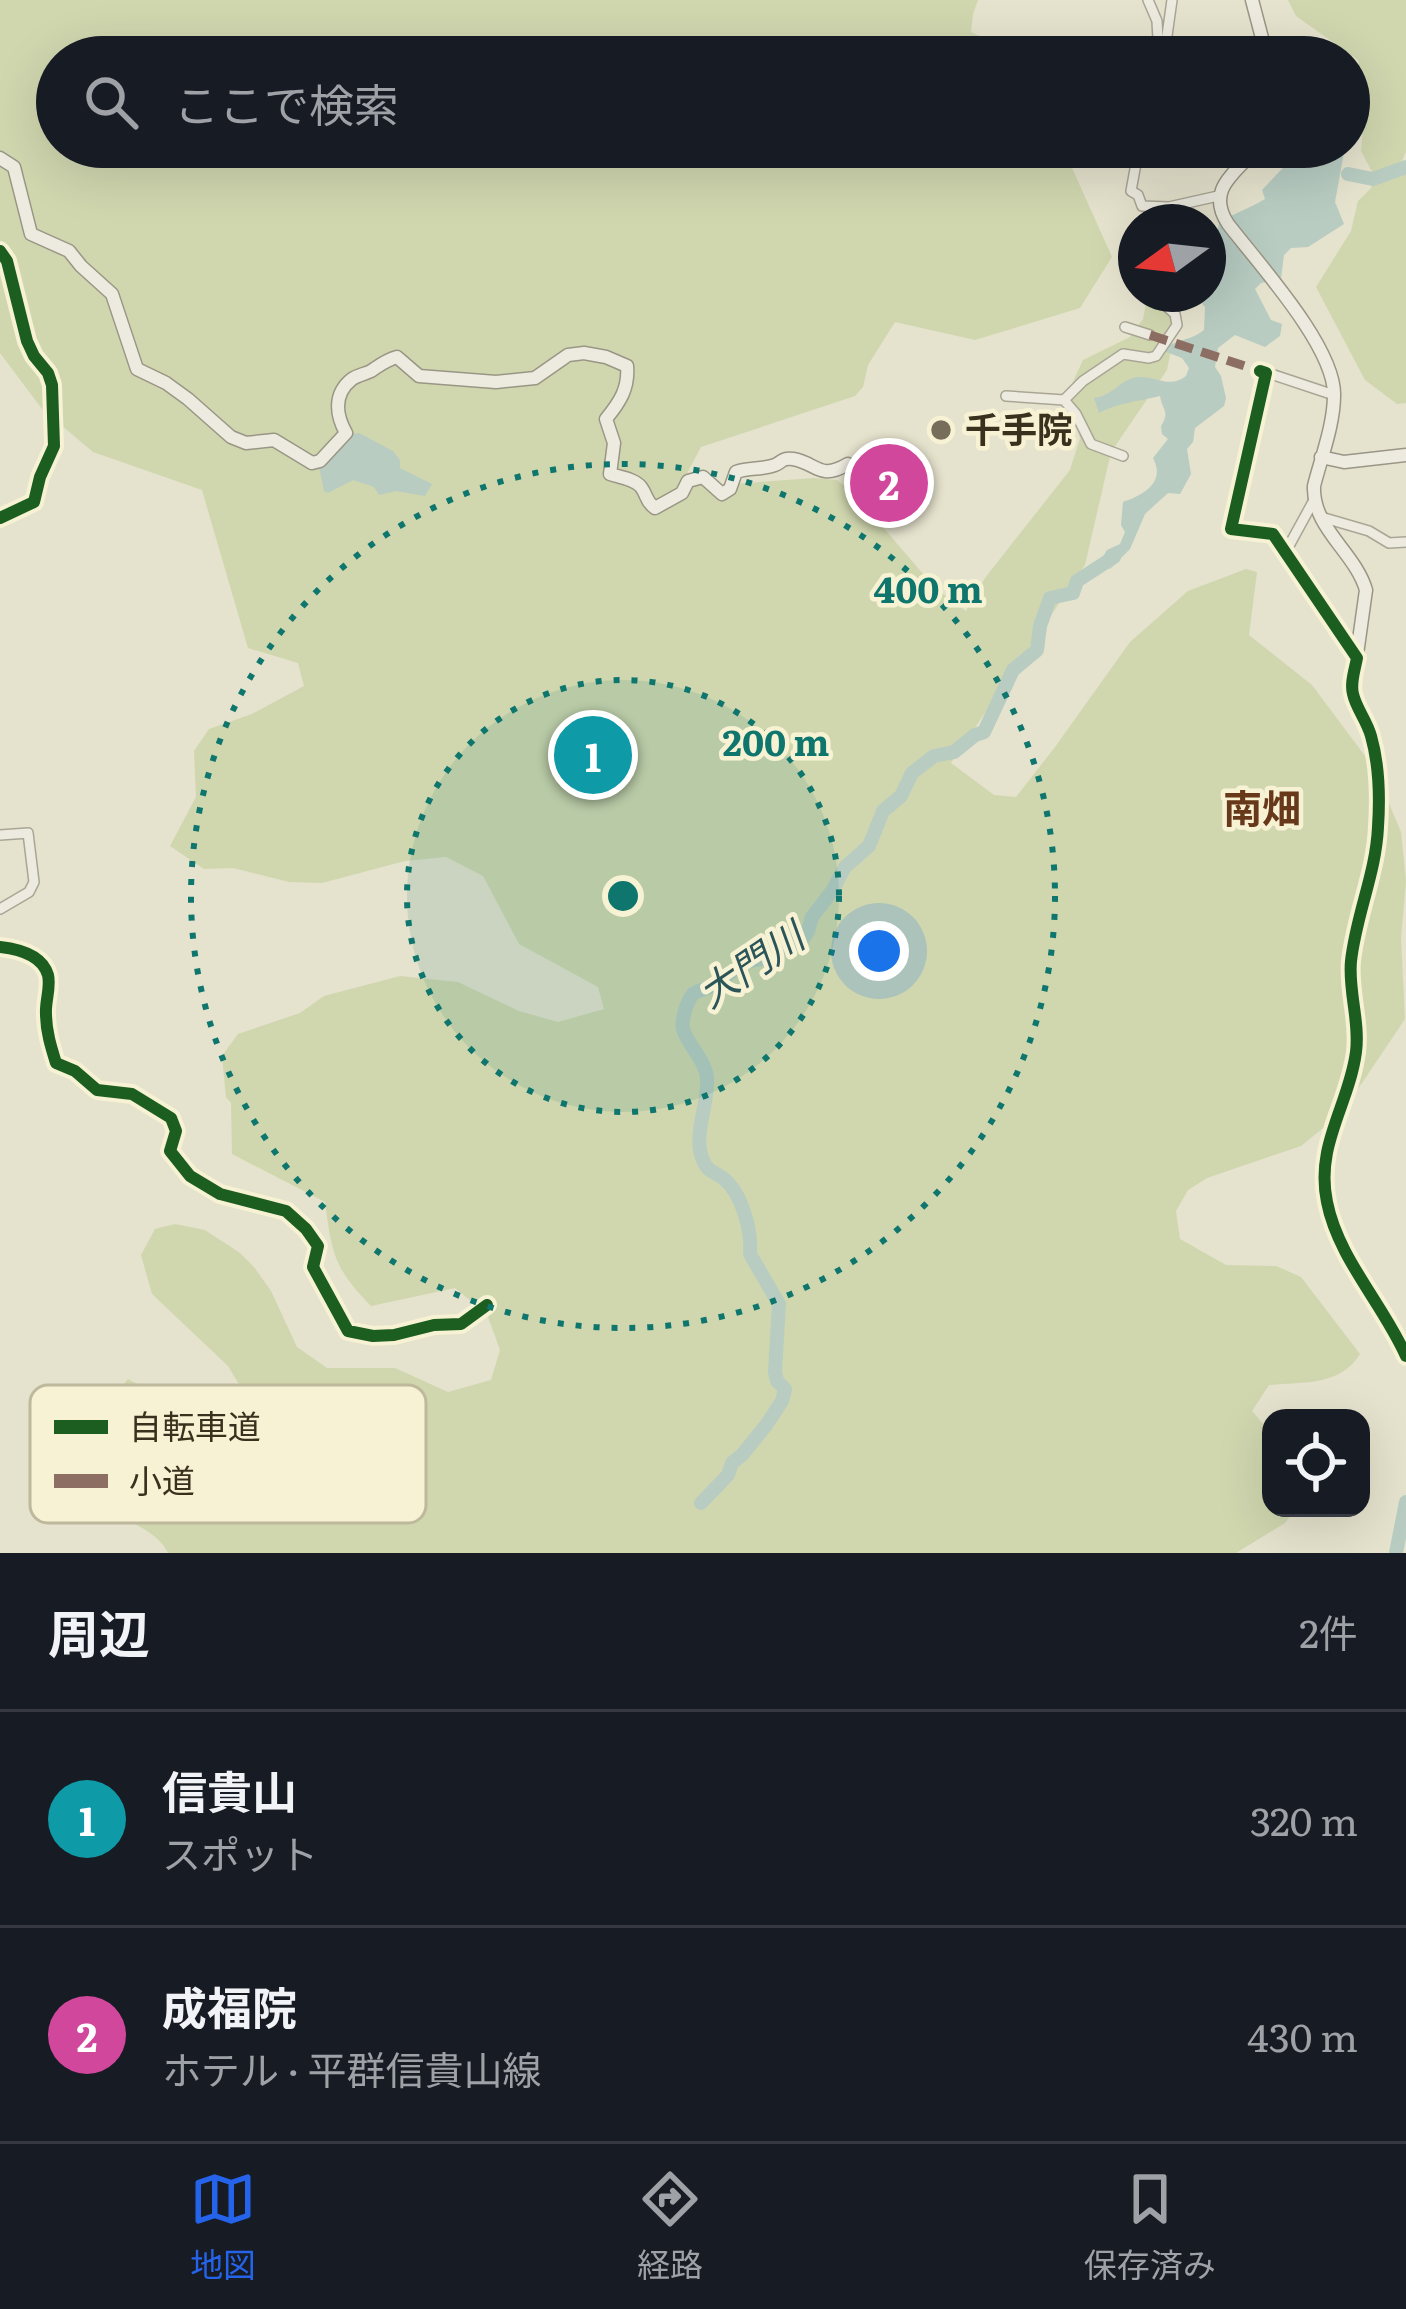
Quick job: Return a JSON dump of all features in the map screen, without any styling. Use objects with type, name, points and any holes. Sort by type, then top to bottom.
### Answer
[{"type":"main road","points":[[1252,0],[1261,36]]},
{"type":"main road","points":[[0,158],[14,167],[31,234],[69,250],[112,294],[136,369],[166,383],[231,437],[246,443],[274,440],[312,463],[320,461],[346,434],[338,418],[338,398],[353,378],[397,357],[419,376],[496,382],[535,378],[568,355],[584,353],[627,366],[626,387],[606,419],[614,442],[610,474],[637,483],[655,508],[682,493],[688,481],[704,477],[722,494],[730,489],[736,472],[750,466],[761,468],[795,459],[831,472],[848,464]]},
{"type":"main road","points":[[1243,168],[1219,202],[1321,349],[1330,370],[1334,395],[1314,500],[1365,586],[1352,690],[1371,735],[1378,826],[1374,870],[1351,963],[1357,1023],[1351,1077]]},
{"type":"main road","points":[[1322,457],[1344,462],[1406,455]]},
{"type":"main road","points":[[1331,1129],[1324,1186],[1332,1222],[1406,1356]]},
{"type":"street","points":[[1148,0],[1158,36]]},
{"type":"street","points":[[1164,36],[1172,0]]},
{"type":"street","points":[[1135,168],[1131,191],[1142,206],[1219,202]]},
{"type":"street","points":[[0,251],[7,261],[28,341],[52,386],[54,446],[34,502],[0,518]]},
{"type":"street","points":[[1064,400],[1123,354],[1156,356],[1177,325],[1173,312]]},
{"type":"street","points":[[1125,327],[1150,335]]},
{"type":"street","points":[[1334,395],[1263,372],[1231,529],[1273,534],[1358,658]]},
{"type":"street","points":[[1006,396],[1064,400],[1091,444],[1123,456]]},
{"type":"street","points":[[1286,553],[1314,500]]},
{"type":"street","points":[[1320,517],[1369,531],[1389,543],[1406,542]]},
{"type":"street","points":[[0,835],[28,833],[35,875],[28,892],[0,909]]},
{"type":"street","points":[[0,947],[28,953],[49,977],[45,1012],[56,1063],[75,1071],[97,1090],[132,1094],[171,1118],[176,1131],[170,1151],[190,1176],[225,1196],[286,1211],[306,1229],[318,1246],[313,1267],[348,1331],[394,1335],[434,1324],[461,1324],[488,1306]]},
{"type":"green space","points":[[0,0],[978,0],[971,32],[980,36],[36,36],[36,168],[1072,168],[1112,257],[1080,308],[975,340],[895,322],[855,396],[701,447],[685,477],[705,486],[837,480],[853,492],[935,588],[966,611],[985,578],[1070,470],[1080,438],[1072,409],[1072,384],[1083,360],[1130,337],[1144,312],[1178,312],[1167,370],[1111,452],[1085,565],[951,763],[994,795],[1016,797],[1130,642],[1188,591],[1246,569],[1257,572],[1249,635],[1312,685],[1374,768],[1401,832],[1406,881],[1401,938],[1405,1019],[1333,1120],[1301,1146],[1207,1178],[1188,1190],[1176,1211],[1180,1239],[1226,1265],[1276,1266],[1301,1277],[1360,1354],[1332,1377],[1269,1385],[1252,1411],[1262,1423],[1262,1517],[1289,1517],[1285,1523],[1236,1553],[168,1553],[153,1535],[132,1523],[426,1523],[426,1385],[239,1385],[228,1366],[152,1294],[141,1255],[155,1229],[175,1224],[205,1230],[240,1253],[271,1291],[297,1347],[327,1368],[395,1368],[448,1392],[491,1380],[500,1350],[487,1314],[455,1288],[371,1306],[337,1259],[325,1202],[232,1154],[231,1103],[226,1097],[222,1056],[238,1034],[300,1013],[324,996],[400,976],[458,982],[519,1011],[558,1022],[604,1009],[598,987],[519,944],[483,876],[446,857],[405,861],[322,883],[289,882],[233,868],[204,869],[170,846],[196,797],[194,751],[209,729],[252,714],[304,686],[298,663],[248,648],[202,490],[93,452],[42,409],[0,353]]},
{"type":"green space","points":[[1288,0],[1406,0],[1406,152],[1402,161],[1406,173],[1406,403],[1397,404],[1365,380],[1316,287],[1351,231],[1358,201],[1371,188],[1370,36],[1324,36],[1296,16]]},
{"type":"shaded area","points":[[1283,168],[1341,168],[1335,202],[1344,224],[1308,247],[1291,248],[1284,255],[1281,279],[1255,289],[1271,320],[1282,324],[1280,336],[1265,347],[1235,335],[1218,348],[1215,367],[1226,398],[1224,406],[1195,428],[1187,449],[1191,474],[1180,494],[1168,493],[1145,514],[1130,549],[1110,569],[1101,560],[1107,550],[1120,544],[1125,532],[1123,502],[1155,481],[1153,458],[1168,439],[1162,434],[1165,414],[1160,396],[1099,413],[1094,398],[1132,378],[1168,382],[1186,376],[1189,368],[1182,358],[1166,352],[1166,347],[1204,330],[1205,312],[1226,312],[1226,219],[1265,199],[1262,190]]},
{"type":"shaded area","points":[[359,433],[393,451],[400,468],[432,484],[425,496],[396,491],[379,495],[374,487],[353,480],[324,491],[319,467],[350,434]]},
{"type":"waterway","name":"大門川","points":[[1348,174],[1373,179],[1406,167]]},
{"type":"waterway","name":"大門川","points":[[701,1503],[767,1424],[785,1389],[775,1372],[779,1304],[750,1254],[747,1224],[736,1193],[707,1167],[700,1151],[707,1078],[683,1029],[689,1001],[739,966],[765,959],[803,939],[812,917],[845,867],[869,846],[883,811],[901,796],[912,773],[934,756],[954,752],[984,732],[1013,670],[1037,650],[1050,598],[1073,593],[1077,581],[1114,557]]},
{"type":"waterway","points":[[1396,1553],[1406,1502]]},
{"type":"tunnel","points":[[1331,1129],[1350,1077]]},
{"type":"marked path","points":[[1150,335],[1260,371]]},
{"type":"cycle path","points":[[0,251],[7,261],[27,341],[52,385],[54,446],[34,502],[0,518]]},
{"type":"cycle path","points":[[1260,371],[1266,373],[1231,529],[1273,534],[1357,658],[1353,694],[1376,758],[1376,844],[1351,961],[1356,1052],[1329,1143],[1325,1181],[1341,1242],[1406,1356]]},
{"type":"cycle path","points":[[0,947],[28,954],[45,968],[47,1027],[56,1063],[75,1071],[97,1090],[132,1094],[171,1118],[176,1131],[170,1151],[190,1176],[220,1194],[286,1211],[306,1229],[318,1246],[313,1267],[348,1331],[394,1335],[461,1324],[487,1305]]},
{"type":"place","name":"千手院","points":[[941,430]]},
{"type":"place","name":"成福院","points":[[889,483]]},
{"type":"place","name":"信貴山","points":[[593,755]]},
{"type":"district","name":"南畑","points":[[1262,809]]}]
